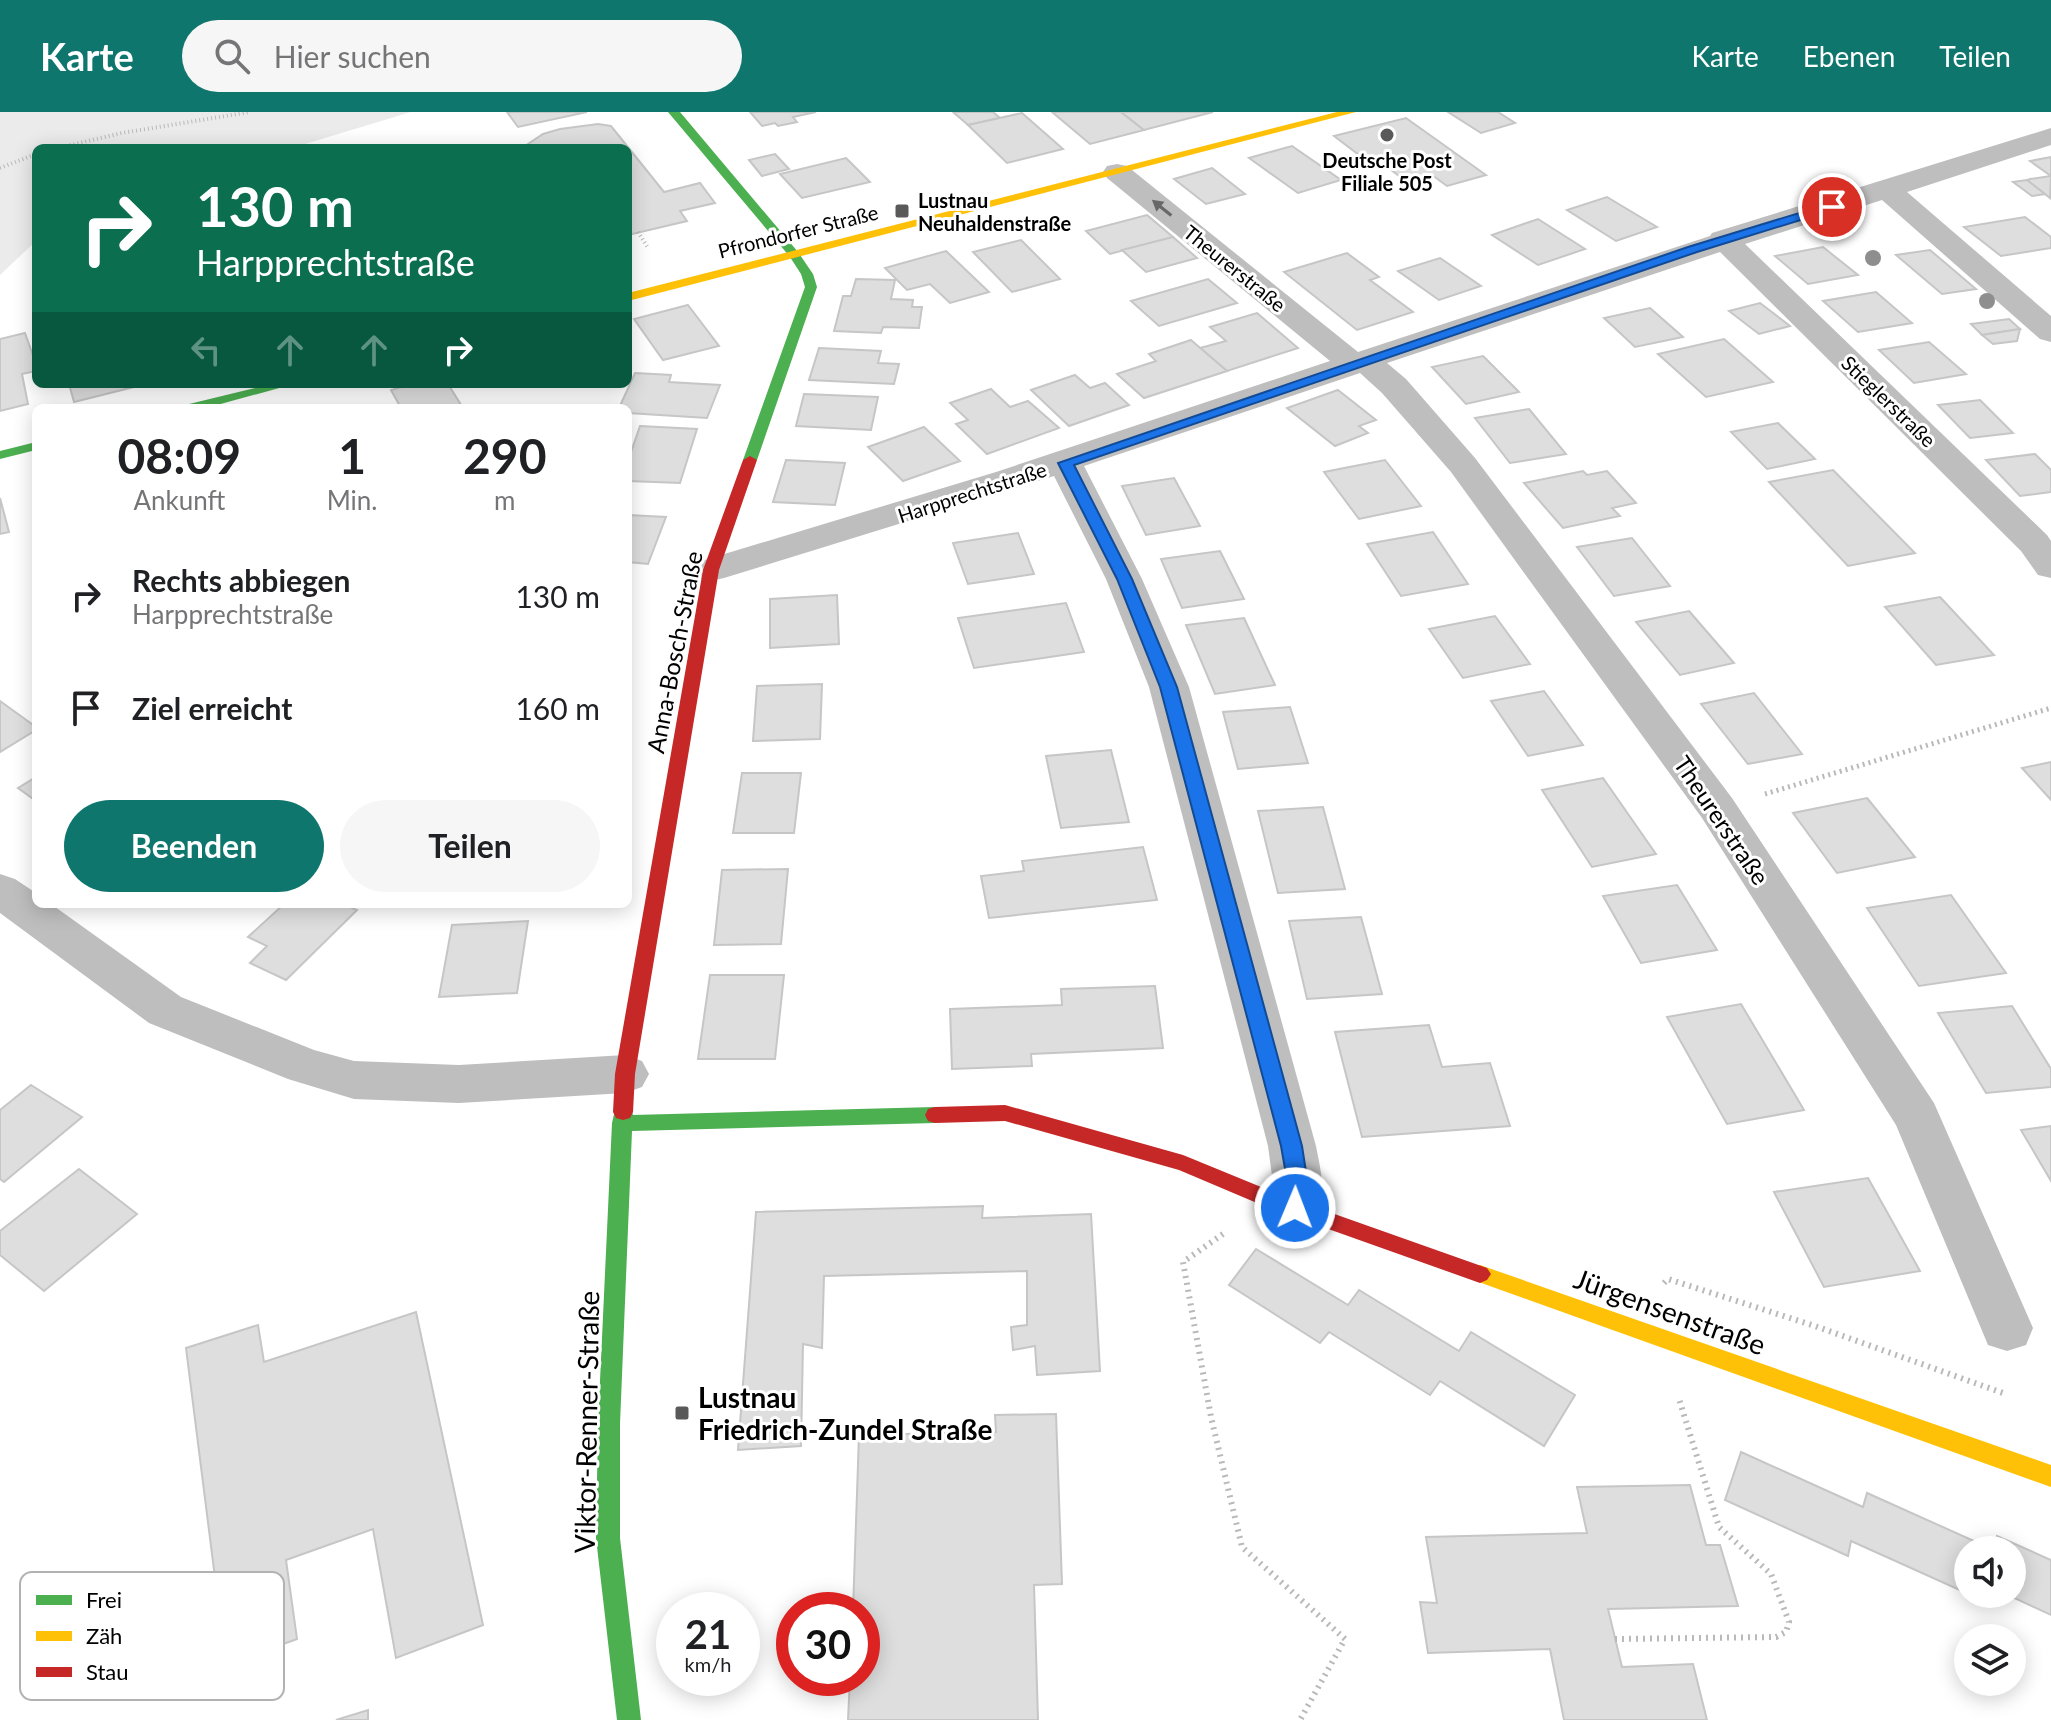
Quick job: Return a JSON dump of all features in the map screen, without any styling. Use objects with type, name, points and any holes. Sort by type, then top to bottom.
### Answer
[{"type":"street","name":"Anna-Bosch-Straße","points":[[622,1123],[625,1074],[711,570],[809,296],[807,274],[794,255],[674,112]]},
{"type":"street","name":"Pfrondorfer Straße","points":[[632,296],[1350,112]]},
{"type":"street","name":"Harpprechtstraße","points":[[711,570],[784,551],[1065,463],[1723,239],[2051,136]]},
{"type":"street","name":"Theurerstraße","points":[[1117,172],[1411,405],[1463,465],[1717,808],[1917,1117],[2007,1328]]},
{"type":"street","points":[[1887,190],[2051,332]]},
{"type":"street","name":"Stieglerstraße","points":[[1723,239],[2034,543],[2051,567]]},
{"type":"street","points":[[206,404],[271,388]]},
{"type":"street","points":[[0,455],[32,447]]},
{"type":"street","points":[[1065,463],[1124,579],[1169,687],[1292,1146],[1299,1191],[1283,1204]]},
{"type":"street","points":[[0,890],[165,1010],[305,1066],[354,1080],[403,1083],[459,1084],[625,1074]]},
{"type":"street","name":"Jürgensenstraße","points":[[622,1123],[1005,1113],[1183,1163],[1283,1204],[2051,1476]]},
{"type":"street","name":"Viktor-Renner-Straße","points":[[622,1123],[609,1424],[608,1538],[629,1720]]},
{"type":"path","points":[[76,144],[250,112]]},
{"type":"path","points":[[0,168],[32,156]]},
{"type":"path","points":[[638,232],[648,248]]},
{"type":"path","points":[[1717,808],[2051,708]]},
{"type":"path","points":[[1283,1204],[1183,1262],[1211,1417],[1242,1547],[1345,1639],[1300,1720]]},
{"type":"path","points":[[1615,1639],[1776,1637],[1786,1632],[1789,1622],[1771,1574],[1719,1527],[1660,1337]]},
{"type":"shaded area","points":[[0,112],[411,112],[305,144],[32,144],[32,245],[0,275]]},
{"type":"building","points":[[507,112],[587,112],[518,127]]},
{"type":"building","points":[[750,112],[816,112],[793,117],[797,122],[762,126]]},
{"type":"building","points":[[953,112],[993,112],[1000,118],[968,125]]},
{"type":"building","points":[[1052,112],[1121,112],[1144,130],[1090,144]]},
{"type":"building","points":[[1121,112],[1213,112],[1144,130]]},
{"type":"building","points":[[1448,112],[1498,112],[1515,123],[1481,133]]},
{"type":"building","points":[[1022,113],[1063,149],[1007,163],[968,125]]},
{"type":"building","points":[[1406,118],[1486,175],[1447,186],[1432,175],[1407,182],[1375,158],[1367,161],[1334,136]]},
{"type":"building","points":[[598,124],[611,126],[625,144],[528,144],[543,134]]},
{"type":"building","points":[[1292,146],[1341,180],[1298,193],[1249,158]]},
{"type":"building","points":[[632,152],[664,192],[700,183],[715,203],[680,211],[687,221],[632,234]]},
{"type":"building","points":[[775,154],[789,169],[762,176],[749,160]]},
{"type":"building","points":[[2051,157],[2051,176],[2030,161]]},
{"type":"building","points":[[846,158],[870,182],[802,198],[780,174]]},
{"type":"building","points":[[1212,168],[1245,194],[1206,204],[1174,179]]},
{"type":"building","points":[[2051,176],[2050,198],[2027,180],[2030,179]]},
{"type":"building","points":[[2027,180],[2045,194],[2032,196],[2013,182]]},
{"type":"building","points":[[1607,197],[1657,227],[1616,241],[1567,210]]},
{"type":"building","points":[[1147,215],[1173,237],[1110,254],[1086,231]]},
{"type":"building","points":[[2025,217],[2051,237],[2051,248],[2001,256],[1964,227]]},
{"type":"building","points":[[1538,219],[1585,249],[1538,265],[1492,235]]},
{"type":"building","points":[[1173,237],[1197,258],[1146,272],[1122,250]]},
{"type":"building","points":[[1021,240],[1060,279],[1012,292],[973,252]]},
{"type":"building","points":[[1823,247],[1858,275],[1808,284],[1775,256]]},
{"type":"building","points":[[1930,250],[1976,289],[1942,294],[1896,255]]},
{"type":"building","points":[[946,251],[989,292],[950,303],[930,284],[907,290],[885,268]]},
{"type":"building","points":[[1347,253],[1379,277],[1370,280],[1413,312],[1357,330],[1284,272]]},
{"type":"building","points":[[1440,258],[1481,286],[1439,300],[1398,271]]},
{"type":"building","points":[[856,279],[895,280],[891,299],[913,300],[912,307],[922,307],[919,328],[883,327],[881,333],[834,331],[843,296],[851,296]]},
{"type":"building","points":[[1208,279],[1237,303],[1159,326],[1131,301]]},
{"type":"building","points":[[1876,292],[1912,323],[1858,332],[1823,301]]},
{"type":"building","points":[[1760,303],[1790,326],[1759,334],[1729,311]]},
{"type":"building","points":[[688,305],[719,346],[663,360],[634,319]]},
{"type":"building","points":[[1650,308],[1683,337],[1635,347],[1604,318]]},
{"type":"building","points":[[1257,313],[1298,348],[1227,371],[1200,348],[1226,341],[1210,327]]},
{"type":"building","points":[[2009,319],[2020,329],[1982,335],[1971,324]]},
{"type":"building","points":[[2020,329],[2017,341],[1993,344],[1982,335]]},
{"type":"building","points":[[25,333],[32,353],[32,372],[22,374],[28,404],[0,411],[0,339]]},
{"type":"building","points":[[1724,339],[1773,382],[1706,397],[1658,354]]},
{"type":"building","points":[[1191,340],[1227,371],[1144,398],[1117,374],[1156,361],[1149,354]]},
{"type":"building","points":[[1929,342],[1966,374],[1914,383],[1879,350]]},
{"type":"building","points":[[819,348],[881,351],[878,363],[899,364],[894,384],[809,380]]},
{"type":"building","points":[[1483,356],[1519,392],[1466,404],[1432,367]]},
{"type":"building","points":[[635,373],[671,375],[669,382],[720,385],[707,418],[632,413],[632,404],[621,404],[628,388],[632,388]]},
{"type":"building","points":[[1075,375],[1090,388],[1105,383],[1129,405],[1069,426],[1031,390]]},
{"type":"building","points":[[70,388],[130,388],[74,402]]},
{"type":"building","points":[[450,388],[460,404],[399,404],[391,390]]},
{"type":"building","points":[[991,389],[1010,407],[1028,401],[1059,428],[987,454],[956,424],[968,420],[950,403]]},
{"type":"building","points":[[1338,390],[1376,420],[1359,426],[1368,433],[1335,446],[1287,408]]},
{"type":"building","points":[[804,394],[878,397],[871,430],[796,426]]},
{"type":"building","points":[[1980,400],[2013,433],[1970,438],[1938,405]]},
{"type":"building","points":[[1529,409],[1566,454],[1510,463],[1475,418]]},
{"type":"building","points":[[1778,423],[1815,459],[1767,469],[1731,432]]},
{"type":"building","points":[[640,426],[697,429],[680,483],[632,481],[632,449]]},
{"type":"building","points":[[924,427],[960,461],[903,481],[868,447]]},
{"type":"building","points":[[2035,454],[2051,470],[2051,492],[2020,496],[1986,460]]},
{"type":"building","points":[[786,460],[845,463],[835,505],[773,502]]},
{"type":"building","points":[[1385,460],[1421,506],[1359,519],[1324,472]]},
{"type":"building","points":[[1833,470],[1915,553],[1848,566],[1769,482]]},
{"type":"building","points":[[1583,471],[1587,475],[1607,471],[1636,503],[1612,508],[1620,516],[1563,528],[1524,483]]},
{"type":"building","points":[[1174,478],[1200,526],[1146,535],[1122,486]]},
{"type":"building","points":[[0,498],[9,532],[0,534]]},
{"type":"building","points":[[632,515],[666,517],[648,564],[632,562]]},
{"type":"building","points":[[1433,532],[1468,584],[1401,596],[1367,544]]},
{"type":"building","points":[[1018,533],[1034,574],[968,584],[953,543]]},
{"type":"building","points":[[1632,538],[1670,586],[1614,596],[1577,547]]},
{"type":"building","points":[[1220,551],[1244,599],[1182,608],[1161,559]]},
{"type":"building","points":[[837,595],[839,644],[770,648],[770,599]]},
{"type":"building","points":[[1940,597],[1994,655],[1936,665],[1885,607]]},
{"type":"building","points":[[1066,603],[1084,652],[974,668],[958,618]]},
{"type":"building","points":[[1689,611],[1734,663],[1680,675],[1636,622]]},
{"type":"building","points":[[1495,616],[1530,664],[1463,678],[1429,629]]},
{"type":"building","points":[[1244,618],[1275,685],[1215,694],[1186,625]]},
{"type":"building","points":[[822,684],[820,739],[753,741],[757,686]]},
{"type":"building","points":[[1544,691],[1583,745],[1528,756],[1491,701]]},
{"type":"building","points":[[1754,693],[1802,754],[1748,764],[1701,704]]},
{"type":"building","points":[[0,701],[32,724],[32,732],[0,752]]},
{"type":"building","points":[[1290,707],[1308,763],[1238,769],[1223,712]]},
{"type":"building","points":[[1111,750],[1129,822],[1061,828],[1046,756]]},
{"type":"building","points":[[2051,762],[2051,800],[2022,768]]},
{"type":"building","points":[[742,773],[801,773],[794,833],[733,833]]},
{"type":"building","points":[[1603,778],[1656,854],[1592,867],[1542,790]]},
{"type":"building","points":[[32,779],[32,798],[18,788]]},
{"type":"building","points":[[1867,798],[1915,857],[1837,873],[1793,813]]},
{"type":"building","points":[[1323,807],[1345,889],[1278,893],[1258,811]]},
{"type":"building","points":[[1143,847],[1157,900],[989,918],[981,876],[1024,871],[1022,861]]},
{"type":"building","points":[[788,869],[781,944],[714,945],[722,870]]},
{"type":"building","points":[[1677,885],[1717,950],[1641,963],[1603,896]]},
{"type":"building","points":[[1951,895],[2006,973],[1919,986],[1867,908]]},
{"type":"building","points":[[280,908],[357,910],[286,980],[250,963],[267,946],[248,937]]},
{"type":"building","points":[[1361,917],[1382,994],[1307,999],[1289,921]]},
{"type":"building","points":[[528,921],[517,993],[439,997],[452,925]]},
{"type":"building","points":[[710,975],[784,975],[775,1059],[698,1059]]},
{"type":"building","points":[[1155,986],[1163,1048],[1031,1054],[1032,1066],[952,1069],[950,1009],[1062,1005],[1061,989]]},
{"type":"building","points":[[1741,1004],[1804,1110],[1727,1124],[1667,1017]]},
{"type":"building","points":[[2012,1006],[2051,1069],[2051,1087],[1986,1093],[1938,1013]]},
{"type":"building","points":[[1429,1025],[1442,1067],[1490,1063],[1510,1126],[1362,1137],[1335,1032]]},
{"type":"building","points":[[31,1085],[82,1117],[4,1182],[0,1179],[0,1110]]},
{"type":"building","points":[[2051,1126],[2051,1181],[2021,1130]]},
{"type":"building","points":[[79,1169],[137,1214],[44,1291],[0,1255],[0,1231]]},
{"type":"building","points":[[1868,1178],[1920,1271],[1824,1287],[1774,1192]]},
{"type":"building","points":[[983,1206],[982,1218],[1091,1214],[1100,1371],[1037,1375],[1035,1346],[1013,1350],[1011,1327],[1027,1325],[1027,1271],[824,1276],[822,1348],[803,1344],[801,1446],[738,1450],[756,1212]]},
{"type":"building","points":[[1256,1249],[1348,1305],[1359,1290],[1459,1351],[1471,1332],[1575,1395],[1544,1446],[1440,1381],[1430,1395],[1329,1332],[1320,1343],[1229,1285]]},
{"type":"building","points":[[416,1312],[483,1625],[396,1658],[373,1529],[286,1560],[297,1639],[284,1644],[284,1572],[214,1572],[186,1348],[258,1325],[264,1362]]},
{"type":"building","points":[[1056,1414],[1062,1584],[1034,1585],[1038,1720],[848,1720],[849,1696],[880,1696],[880,1592],[854,1592],[859,1435],[996,1432],[995,1415]]},
{"type":"building","points":[[1741,1452],[1863,1507],[1867,1493],[1963,1536],[1954,1536],[1954,1588],[1851,1541],[1848,1556],[1725,1500]]},
{"type":"building","points":[[1690,1485],[1706,1545],[1720,1545],[1738,1606],[1608,1609],[1622,1667],[1693,1664],[1707,1720],[1564,1720],[1550,1649],[1428,1653],[1420,1602],[1437,1603],[1426,1537],[1587,1533],[1577,1487]]},
{"type":"building","points":[[2026,1549],[2051,1560],[2051,1615],[2026,1603]]},
{"type":"building","points":[[368,1710],[368,1720],[336,1720]]},
{"type":"traffic: fast","points":[[674,112],[794,255],[807,274],[811,287],[750,460]]},
{"type":"traffic: fast","points":[[206,404],[271,388]]},
{"type":"traffic: fast","points":[[0,455],[32,447]]},
{"type":"traffic: fast","points":[[623,1112],[609,1424],[608,1538],[629,1720]]},
{"type":"traffic: fast","points":[[622,1123],[935,1115]]},
{"type":"traffic: slow","points":[[632,296],[1350,112]]},
{"type":"traffic: slow","points":[[1480,1274],[2051,1476]]},
{"type":"traffic: jam","points":[[623,1112],[625,1074],[711,570],[750,460]]},
{"type":"traffic: jam","points":[[935,1115],[1005,1113],[1183,1163],[1271,1200],[1480,1274]]},
{"type":"place","name":"Deutsche Post Filiale 505","points":[[1387,135]]},
{"type":"place","name":"Lustnau Neuhaldenstraße","points":[[902,211]]},
{"type":"place","name":"Lustnau Friedrich-Zundel Straße","points":[[682,1413]]},
{"type":"route","points":[[1295,1208],[1299,1191],[1292,1146],[1169,687],[1124,579],[1065,463],[1693,249],[1832,207]]}]
